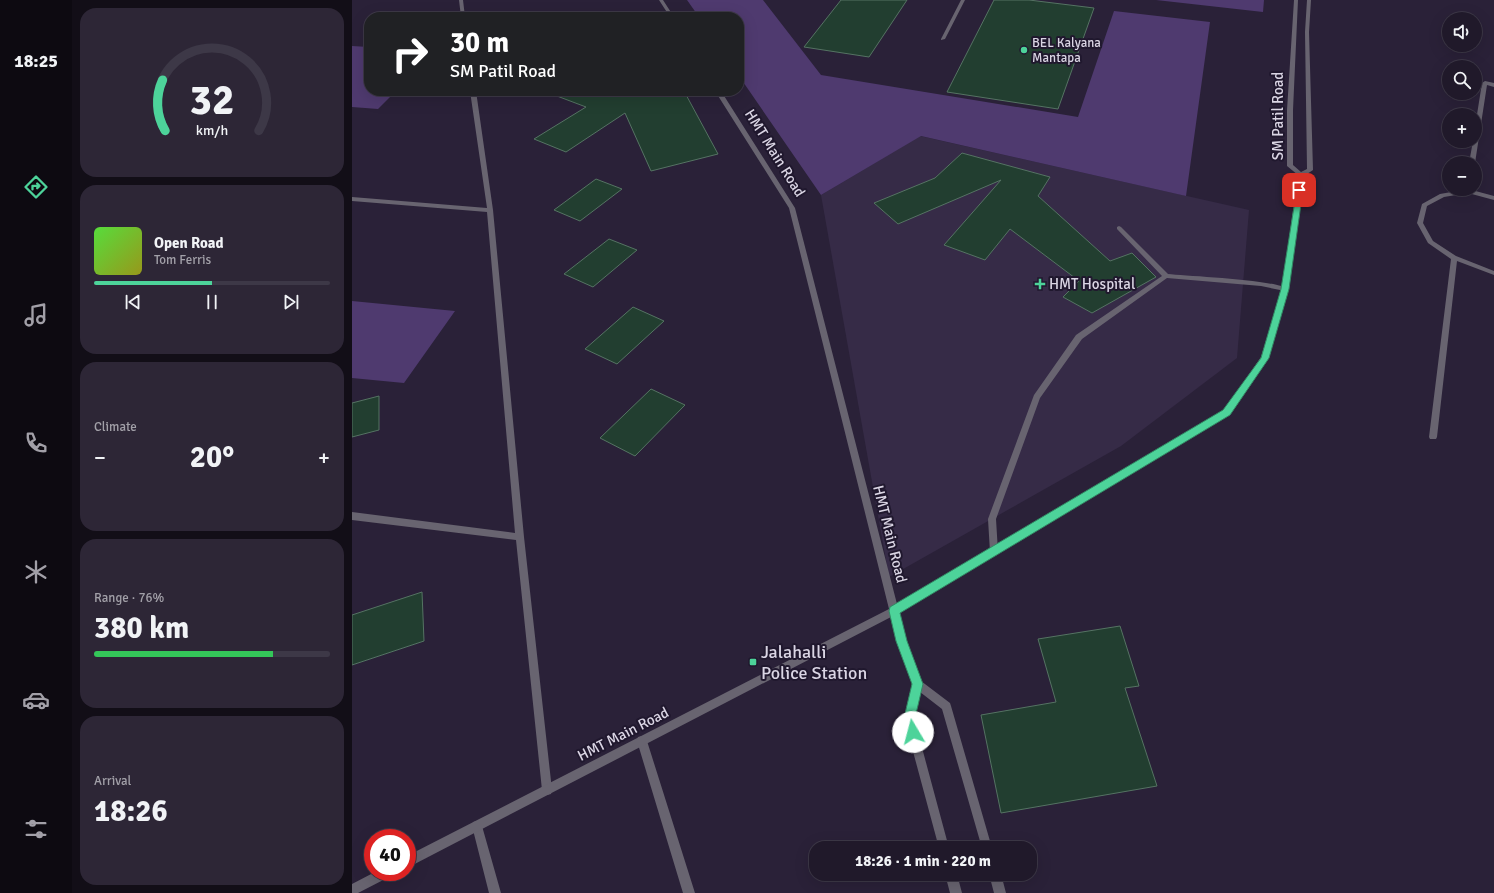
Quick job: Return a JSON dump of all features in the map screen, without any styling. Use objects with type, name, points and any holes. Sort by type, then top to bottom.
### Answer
[{"type":"street","points":[[461,0],[462,12]]},
{"type":"street","points":[[661,0],[669,12]]},
{"type":"street","points":[[942,39],[963,0]]},
{"type":"street","name":"SM Patil Road","points":[[894,611],[1226,413],[1265,358],[1285,289],[1301,175],[1290,166],[1290,110],[1296,0]]},
{"type":"street","points":[[1301,175],[1310,170],[1307,32],[1309,0]]},
{"type":"street","points":[[1473,156],[1485,83],[1494,85]]},
{"type":"street","points":[[474,96],[490,210],[520,537],[547,790]]},
{"type":"street","name":"HMT Main Road","points":[[416,857],[894,611],[792,208],[721,96]]},
{"type":"street","points":[[1482,194],[1494,198]]},
{"type":"street","points":[[1442,195],[1424,205],[1420,223],[1430,242],[1454,258],[1494,272]]},
{"type":"street","points":[[352,199],[490,210]]},
{"type":"street","points":[[1119,228],[1166,276]]},
{"type":"street","points":[[1433,437],[1454,258]]},
{"type":"street","points":[[994,552],[992,519],[1037,398],[1079,337],[1166,276],[1261,284],[1285,289]]},
{"type":"street","points":[[352,516],[520,537]]},
{"type":"street","points":[[894,611],[902,641],[917,684],[910,718],[942,841]]},
{"type":"street","points":[[917,684],[946,706],[985,841]]},
{"type":"street","points":[[642,741],[689,893]]},
{"type":"street","points":[[477,826],[495,893]]},
{"type":"street","points":[[352,890],[370,881]]},
{"type":"street","points":[[953,881],[956,893]]},
{"type":"street","points":[[997,881],[1000,893]]},
{"type":"shaded area","points":[[687,0],[763,0],[821,75],[1078,117],[1114,11],[1210,22],[1186,196],[921,136],[821,195],[744,83],[744,12],[695,12]]},
{"type":"shaded area","points":[[1156,0],[1264,0],[1263,12]]},
{"type":"shaded area","points":[[352,46],[364,47],[364,96],[391,96],[378,109],[352,107]]},
{"type":"shaded area","name":"HMT Hospital","points":[[920,136],[1249,210],[1237,358],[1121,446],[889,577],[821,195]]},
{"type":"shaded area","points":[[352,301],[455,311],[404,383],[352,378]]},
{"type":"building","points":[[841,0],[907,0],[869,57],[804,47]]},
{"type":"building","name":"BEL Kalyana Mantapa","points":[[994,0],[1029,0],[1094,8],[1058,109],[947,92]]},
{"type":"building","points":[[557,96],[687,96],[718,154],[651,171],[625,113],[566,152],[534,139],[586,107]]},
{"type":"building","points":[[962,153],[1050,177],[1038,196],[1110,261],[1132,253],[1156,277],[1092,313],[1063,297],[1079,281],[1010,229],[985,260],[944,245],[1001,180],[898,224],[874,203],[935,178]]},
{"type":"building","points":[[596,179],[622,189],[580,221],[554,210]]},
{"type":"building","points":[[609,239],[637,250],[593,287],[564,274]]},
{"type":"building","points":[[633,307],[664,321],[617,364],[585,349]]},
{"type":"building","points":[[651,389],[685,405],[635,456],[600,438]]},
{"type":"building","points":[[379,396],[379,430],[352,437],[352,403]]},
{"type":"building","points":[[422,592],[424,641],[352,665],[352,615]]},
{"type":"building","points":[[1120,626],[1139,686],[1125,688],[1157,786],[1001,813],[981,715],[1056,702],[1038,639]]},
{"type":"place","name":"BEL Kalyana Mantapa","points":[[1024,50]]},
{"type":"place","name":"HMT Hospital","points":[[1040,284]]},
{"type":"place","name":"Jalahalli Police Station","points":[[753,662]]},
{"type":"route","points":[[913,732],[910,718],[917,684],[902,641],[894,611],[1226,413],[1265,358],[1285,289],[1299,190]]}]
